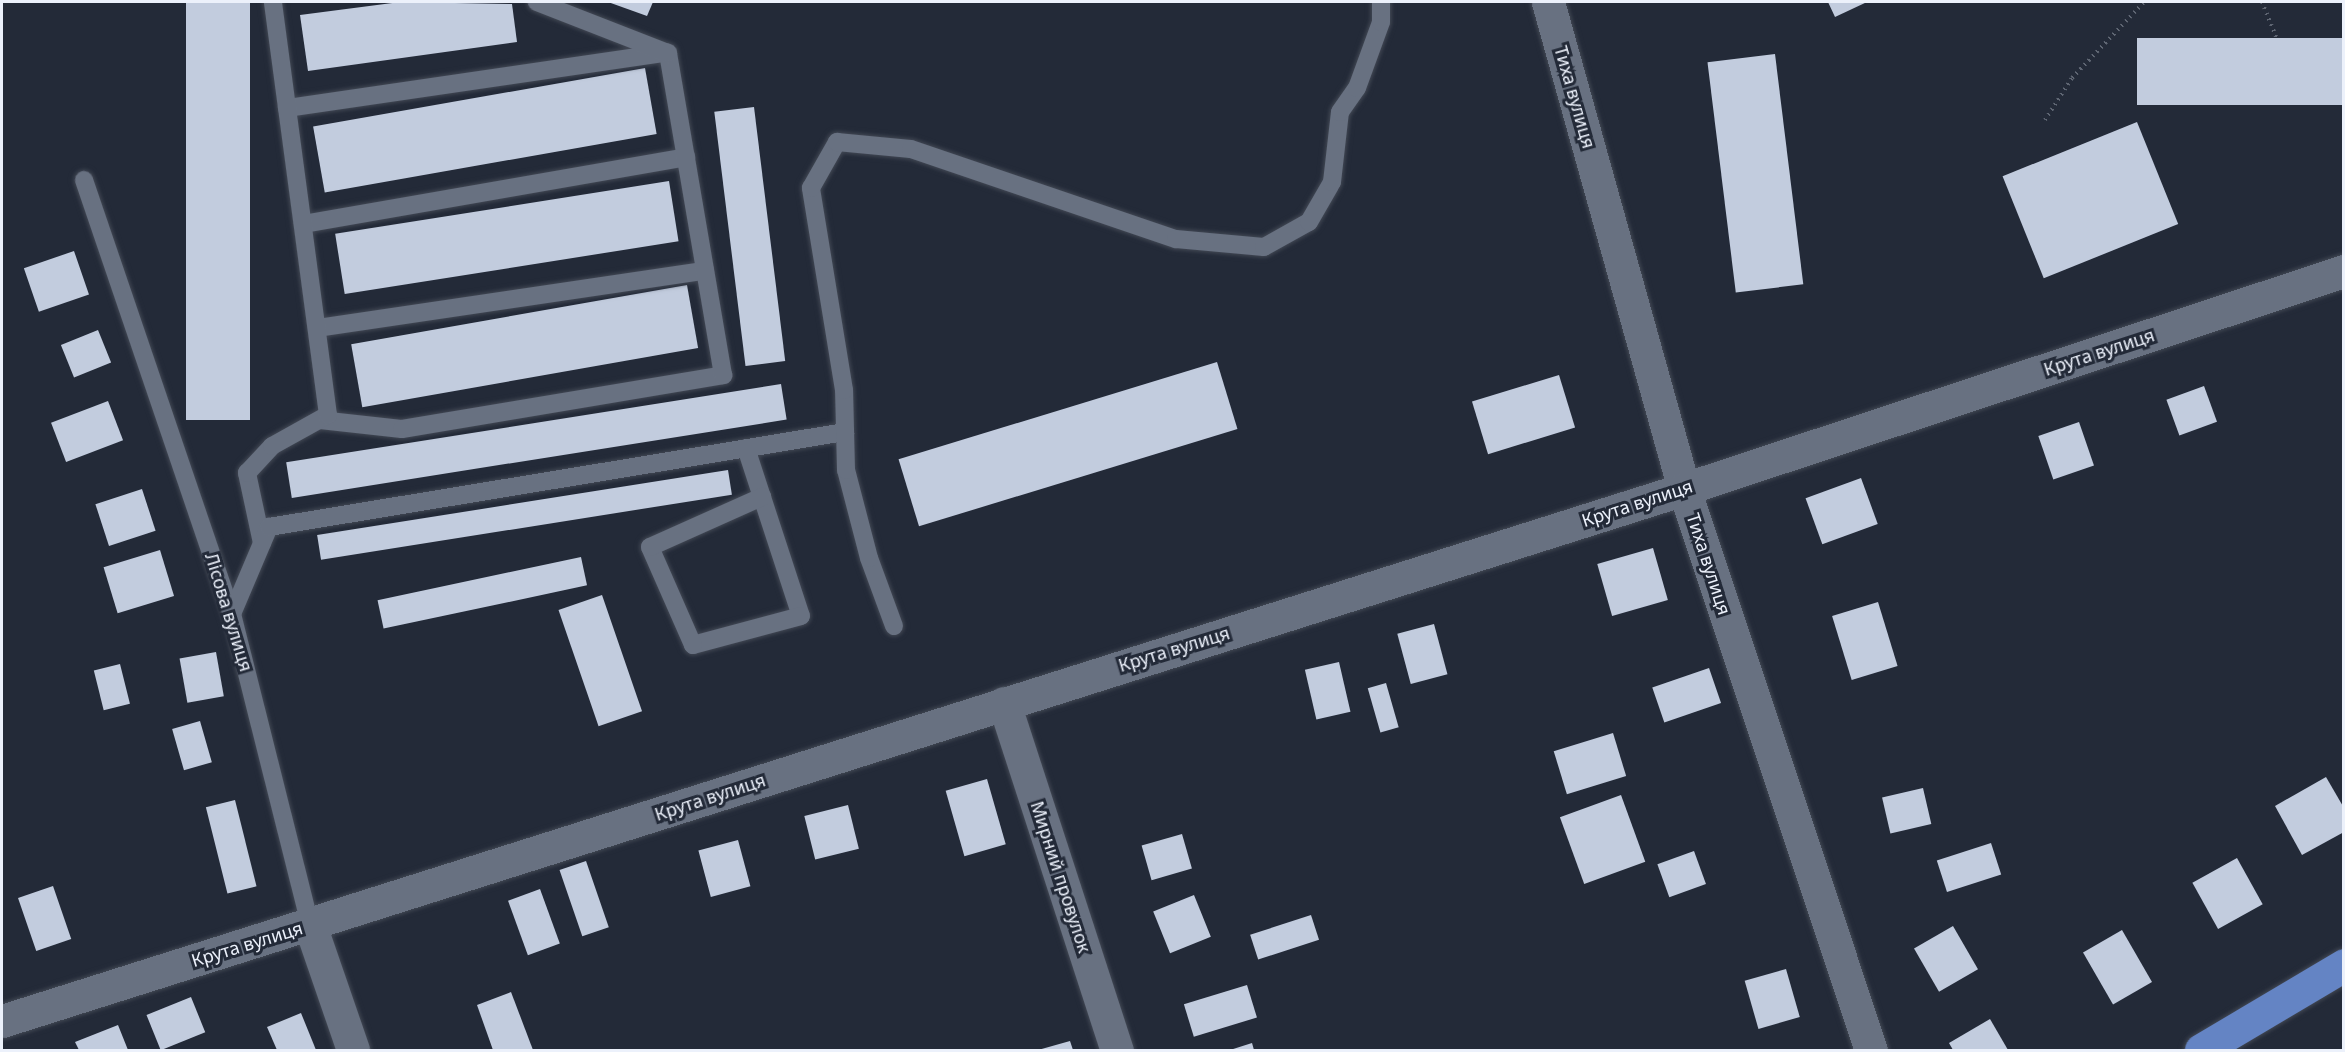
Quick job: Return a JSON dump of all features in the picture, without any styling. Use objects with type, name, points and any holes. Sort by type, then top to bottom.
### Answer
[{"type":"main road","points":[[2201,1050],[2343,965]]},
{"type":"street","name":"Тиха вулиця","points":[[1548,2],[1684,489],[1871,1050]]},
{"type":"street","name":"Крута вулиця","points":[[2,1021],[1684,489],[2343,271]]},
{"type":"street","name":"Мирний провулок","points":[[1004,703],[1117,1050]]},
{"type":"street","name":"Лісова вулиця","points":[[310,925],[353,1050]]},
{"type":"lane","points":[[262,543],[247,473],[272,446],[328,415],[273,2]]},
{"type":"lane","points":[[537,2],[668,53]]},
{"type":"lane","points":[[894,626],[868,558],[846,470],[844,390],[811,188],[837,142],[911,149],[1176,239],[1264,247],[1309,222],[1332,182],[1340,112],[1357,88],[1382,22],[1381,2]]},
{"type":"lane","points":[[287,108],[668,53]]},
{"type":"lane","points":[[320,420],[402,429],[723,375],[668,53]]},
{"type":"lane","points":[[303,224],[686,156]]},
{"type":"lane","name":"Лісова вулиця","points":[[84,180],[232,614],[310,925]]},
{"type":"lane","points":[[317,328],[705,271]]},
{"type":"lane","points":[[232,614],[269,527],[845,432]]},
{"type":"lane","points":[[746,448],[801,616],[693,645],[650,547],[762,497]]},
{"type":"path","points":[[2044,120],[2072,78],[2144,2]]},
{"type":"path","points":[[2262,2],[2277,39]]},
{"type":"building","points":[[186,2],[250,2],[250,420],[186,420]]},
{"type":"building","points":[[400,2],[512,4],[517,42],[308,71],[300,15]]},
{"type":"building","points":[[608,2],[653,2],[647,16]]},
{"type":"building","points":[[1828,2],[1867,2],[1835,17]]},
{"type":"building","points":[[2137,38],[2344,38],[2344,105],[2137,105]]},
{"type":"building","points":[[1775,54],[1803,284],[1736,293],[1708,62]]},
{"type":"building","points":[[645,68],[657,134],[325,193],[313,127]]},
{"type":"building","points":[[754,107],[785,361],[745,366],[714,112]]},
{"type":"building","points":[[2137,122],[2178,224],[2044,278],[2003,176]]},
{"type":"building","points":[[669,181],[679,241],[345,294],[335,234]]},
{"type":"building","points":[[74,251],[89,294],[39,312],[24,268]]},
{"type":"building","points":[[687,285],[698,348],[362,407],[351,344]]},
{"type":"building","points":[[98,330],[111,362],[74,377],[61,345]]},
{"type":"building","points":[[1217,362],[1237,429],[919,526],[899,459]]},
{"type":"building","points":[[1559,375],[1575,428],[1488,454],[1472,402]]},
{"type":"building","points":[[781,384],[787,420],[292,498],[286,462]]},
{"type":"building","points":[[2204,386],[2217,422],[2179,435],[2166,400]]},
{"type":"building","points":[[108,401],[123,440],[66,462],[51,423]]},
{"type":"building","points":[[2079,422],[2094,465],[2053,479],[2038,436]]},
{"type":"building","points":[[728,470],[732,495],[321,560],[317,535]]},
{"type":"building","points":[[1861,478],[1878,524],[1822,544],[1806,498]]},
{"type":"building","points":[[142,489],[156,531],[109,546],[95,504]]},
{"type":"building","points":[[1653,548],[1668,600],[1612,616],[1597,564]]},
{"type":"building","points":[[160,550],[174,596],[118,613],[104,567]]},
{"type":"building","points":[[581,557],[587,585],[384,629],[378,600]]},
{"type":"building","points":[[602,595],[642,711],[599,726],[559,610]]},
{"type":"building","points":[[1878,602],[1898,666],[1852,680],[1832,616]]},
{"type":"building","points":[[1434,624],[1447,674],[1411,684],[1397,634]]},
{"type":"building","points":[[216,652],[224,696],[187,703],[180,658]]},
{"type":"building","points":[[1339,662],[1350,712],[1316,720],[1305,670]]},
{"type":"building","points":[[120,664],[130,704],[104,710],[94,671]]},
{"type":"building","points":[[1709,668],[1721,703],[1664,723],[1652,688]]},
{"type":"building","points":[[1386,683],[1399,727],[1380,732],[1368,688]]},
{"type":"building","points":[[200,721],[212,762],[184,770],[172,729]]},
{"type":"building","points":[[1613,733],[1626,776],[1567,794],[1554,751]]},
{"type":"building","points":[[2326,777],[2344,808],[2344,832],[2302,855],[2275,806]]},
{"type":"building","points":[[987,779],[1006,844],[964,856],[946,791]]},
{"type":"building","points":[[1923,788],[1931,824],[1890,833],[1882,797]]},
{"type":"building","points":[[1621,795],[1645,862],[1584,884],[1560,817]]},
{"type":"building","points":[[235,800],[257,886],[227,894],[206,807]]},
{"type":"building","points":[[848,805],[859,849],[815,860],[804,816]]},
{"type":"building","points":[[1182,834],[1192,869],[1152,880],[1142,846]]},
{"type":"building","points":[[738,840],[750,886],[711,897],[698,851]]},
{"type":"building","points":[[1991,843],[2001,874],[1947,892],[1937,861]]},
{"type":"building","points":[[1694,851],[1706,884],[1669,897],[1657,864]]},
{"type":"building","points":[[2237,858],[2263,904],[2218,929],[2192,883]]},
{"type":"building","points":[[586,861],[609,927],[582,936],[560,870]]},
{"type":"building","points":[[53,886],[71,939],[36,951],[18,898]]},
{"type":"building","points":[[540,889],[560,944],[528,955],[508,901]]},
{"type":"building","points":[[1194,895],[1211,937],[1170,953],[1153,911]]},
{"type":"building","points":[[1311,915],[1319,940],[1258,960],[1250,935]]},
{"type":"building","points":[[1953,926],[1978,969],[1939,992],[1914,948]]},
{"type":"building","points":[[2122,930],[2152,982],[2113,1004],[2083,952]]},
{"type":"building","points":[[1786,969],[1800,1017],[1758,1029],[1745,981]]},
{"type":"building","points":[[1247,985],[1257,1018],[1194,1037],[1184,1004]]},
{"type":"building","points":[[511,992],[533,1050],[493,1050],[477,1005]]},
{"type":"building","points":[[191,997],[205,1032],[161,1050],[146,1015]]},
{"type":"building","points":[[301,1013],[316,1050],[277,1050],[267,1027]]},
{"type":"building","points":[[1990,1019],[2008,1050],[1953,1050],[1949,1043]]},
{"type":"building","points":[[118,1025],[128,1050],[79,1050],[75,1042]]},
{"type":"building","points":[[1070,1041],[1073,1050],[1038,1050]]},
{"type":"building","points":[[1252,1043],[1254,1050],[1230,1050]]}]
